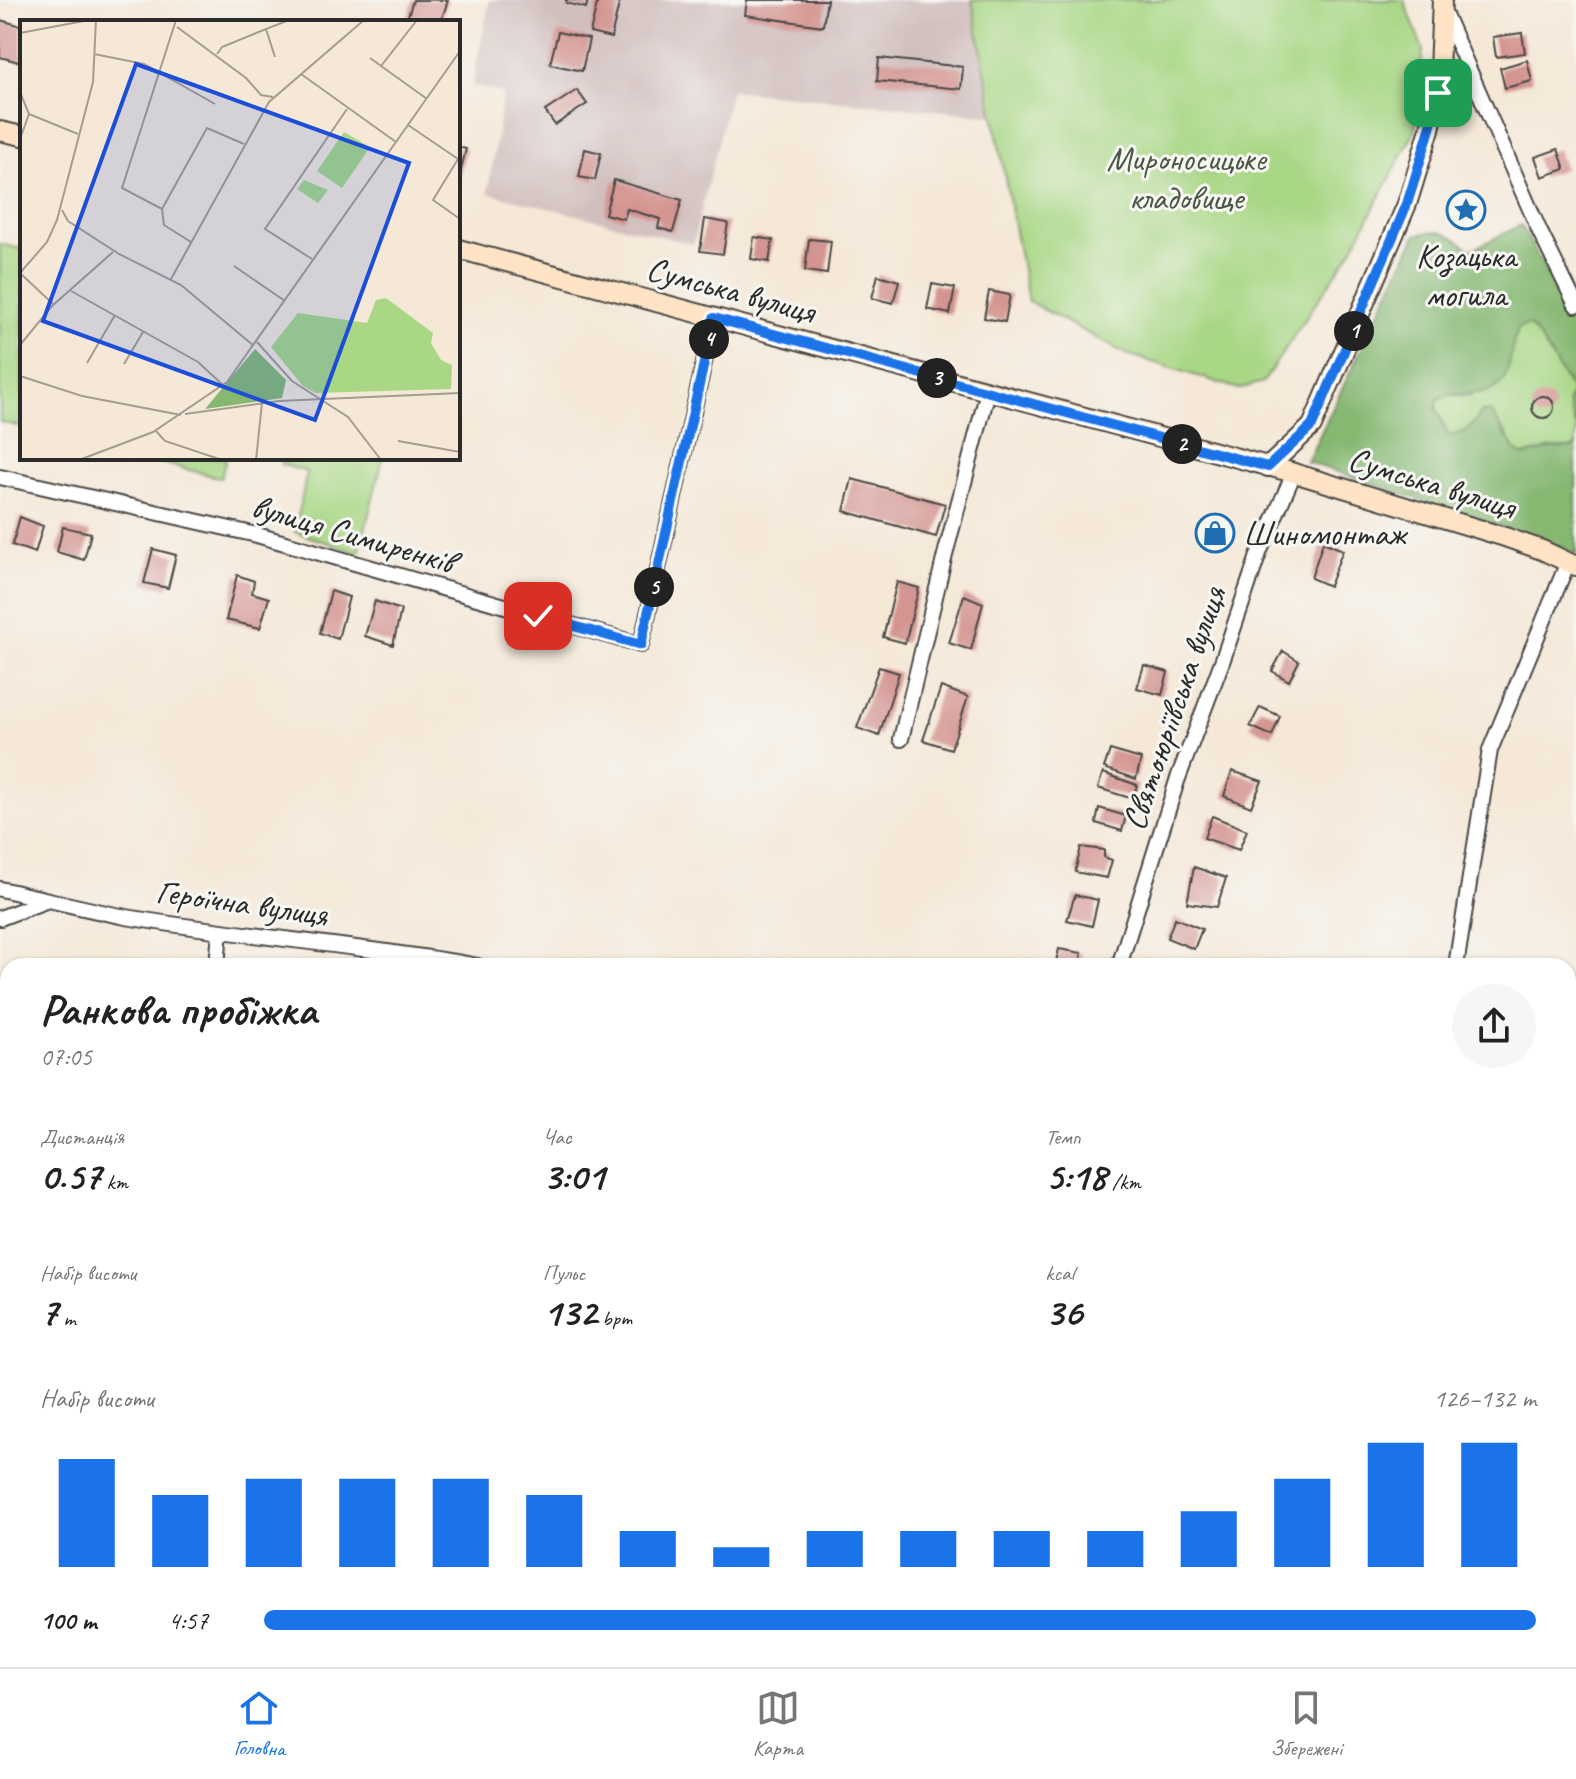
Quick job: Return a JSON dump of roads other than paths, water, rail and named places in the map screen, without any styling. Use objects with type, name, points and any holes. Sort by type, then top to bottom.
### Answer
[{"type":"main road","points":[[1268,467],[1312,426],[1407,204],[1438,93],[1441,3]]},
{"type":"main road","points":[[0,131],[20,136]]},
{"type":"main road","name":"Сумська вулиця","points":[[460,250],[1294,473],[1505,537],[1572,564]]},
{"type":"street","points":[[1441,3],[1540,232],[1576,305]]},
{"type":"street","name":"вулиця Симиренків","points":[[0,477],[257,535],[641,645],[714,318]]},
{"type":"street","points":[[901,739],[988,391]]},
{"type":"street","name":"Святоюріївська вулиця","points":[[1122,958],[1177,781],[1259,553],[1294,473]]},
{"type":"street","points":[[1457,958],[1490,750],[1572,564]]},
{"type":"street","name":"Героїчна вулиця","points":[[0,889],[125,916],[436,958]]},
{"type":"street","points":[[0,918],[48,900]]},
{"type":"street","points":[[218,958],[220,931]]},
{"type":"place","name":"Козацька могила","points":[[1466,210]]},
{"type":"place","name":"Шиномонтаж","points":[[1215,533]]},
{"type":"park label","name":"Мироносицьке кладовище","points":[[1186,178]]}]
